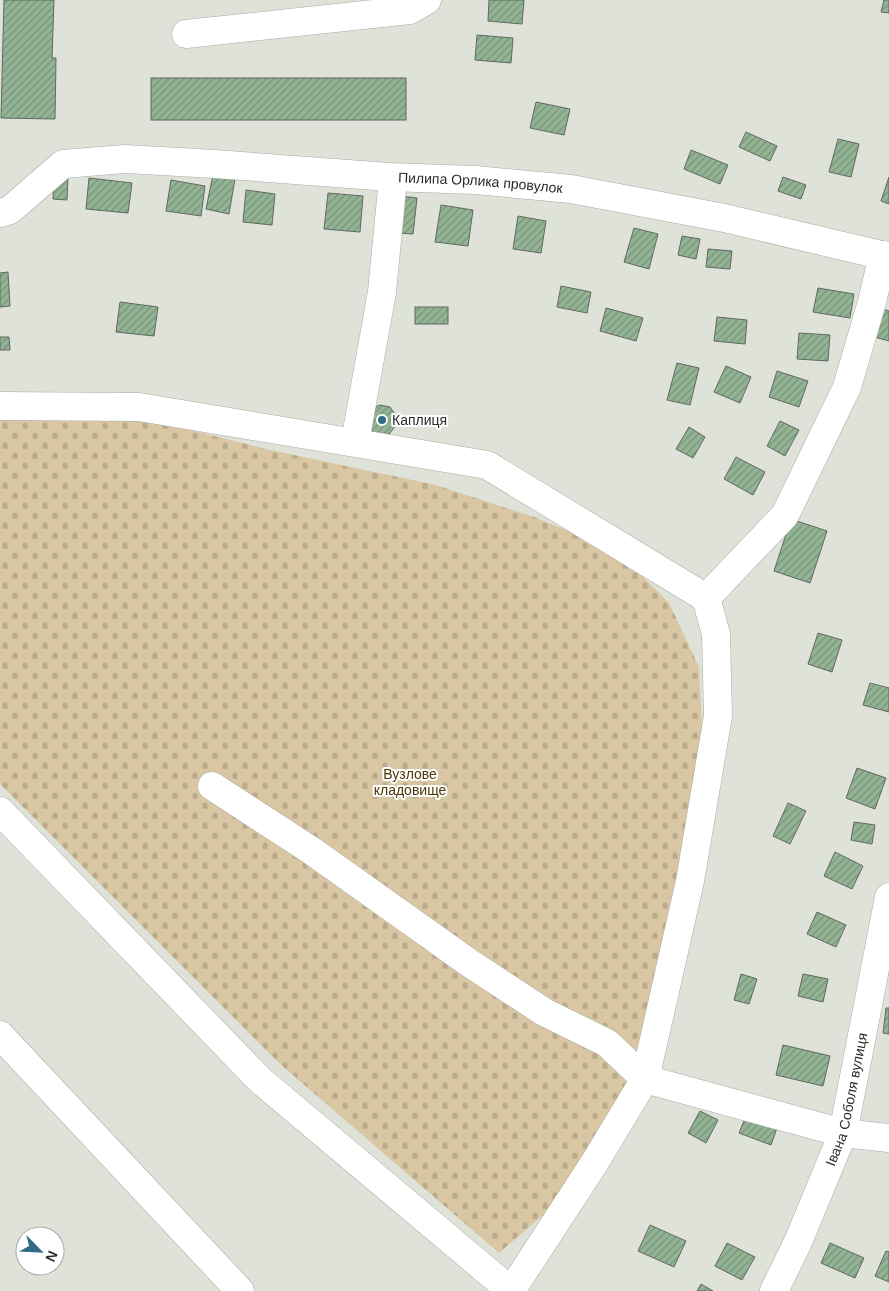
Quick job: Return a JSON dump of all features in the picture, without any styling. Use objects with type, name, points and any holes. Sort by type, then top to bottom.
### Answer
[{"type":"street","points":[[186,34],[410,10],[427,0]]},
{"type":"street","name":"Пилипа Орлика провулок","points":[[0,213],[10,210],[63,164],[125,159],[389,177],[475,180],[571,189],[724,218],[886,256]]},
{"type":"street","points":[[355,442],[382,292],[392,190],[389,177]]},
{"type":"street","points":[[706,598],[785,515],[847,387],[886,256]]},
{"type":"street","points":[[0,406],[139,407],[487,465],[706,598],[716,634],[718,716],[690,881],[645,1079],[511,1291],[260,1080],[0,811]]},
{"type":"street","points":[[212,786],[312,851],[468,962],[544,1012],[607,1043],[645,1079],[844,1133],[889,1138]]},
{"type":"street","name":"Івана Соболя вулиця","points":[[774,1291],[798,1242],[844,1133],[889,897]]},
{"type":"street","points":[[0,1035],[240,1291]]},
{"type":"green space","name":"Вузлове кладовище","points":[[0,413],[140,417],[270,450],[436,485],[534,517],[617,551],[669,603],[699,667],[704,769],[651,1056],[549,1210],[499,1253],[279,1063],[0,784]]},
{"type":"building","points":[[4,0],[54,0],[52,58],[56,58],[55,119],[1,118]]},
{"type":"building","points":[[489,0],[524,0],[522,24],[488,21]]},
{"type":"building","points":[[884,0],[889,0],[889,13],[881,12]]},
{"type":"building","points":[[477,35],[513,38],[511,63],[475,60]]},
{"type":"building","points":[[151,78],[406,78],[406,120],[151,120]]},
{"type":"building","points":[[536,102],[570,109],[564,135],[530,128]]},
{"type":"building","points":[[746,132],[777,146],[770,161],[739,147]]},
{"type":"building","points":[[838,139],[859,144],[851,177],[829,172]]},
{"type":"building","points":[[691,150],[728,165],[720,184],[684,169]]},
{"type":"building","points":[[54,174],[68,175],[67,200],[53,199]]},
{"type":"building","points":[[213,175],[235,179],[229,214],[206,209]]},
{"type":"building","points":[[783,177],[806,185],[801,199],[778,191]]},
{"type":"building","points":[[889,177],[889,204],[881,201]]},
{"type":"building","points":[[89,178],[132,183],[128,213],[86,209]]},
{"type":"building","points":[[171,180],[205,186],[201,216],[166,211]]},
{"type":"building","points":[[246,190],[275,194],[272,225],[243,222]]},
{"type":"building","points":[[328,193],[363,196],[360,232],[324,229]]},
{"type":"building","points":[[401,196],[417,198],[413,234],[398,233]]},
{"type":"building","points":[[441,205],[473,210],[468,246],[435,242]]},
{"type":"building","points":[[518,216],[546,221],[541,253],[513,249]]},
{"type":"building","points":[[634,228],[658,234],[649,269],[624,262]]},
{"type":"building","points":[[682,236],[700,239],[696,259],[678,255]]},
{"type":"building","points":[[708,249],[732,251],[730,269],[706,267]]},
{"type":"building","points":[[8,272],[10,306],[0,307],[0,273]]},
{"type":"building","points":[[561,286],[591,292],[587,313],[557,307]]},
{"type":"building","points":[[818,288],[854,294],[850,318],[813,312]]},
{"type":"building","points":[[120,302],[158,307],[154,336],[116,332]]},
{"type":"building","points":[[415,307],[448,307],[448,324],[415,324]]},
{"type":"building","points":[[606,308],[643,318],[636,341],[600,331]]},
{"type":"building","points":[[879,308],[889,311],[889,341],[871,336]]},
{"type":"building","points":[[717,317],[747,320],[745,344],[714,341]]},
{"type":"building","points":[[799,333],[830,335],[828,361],[797,359]]},
{"type":"building","points":[[0,337],[9,337],[10,350],[0,350]]},
{"type":"building","points":[[677,363],[699,368],[690,405],[667,400]]},
{"type":"building","points":[[726,366],[751,377],[740,403],[714,392]]},
{"type":"building","points":[[777,371],[808,381],[799,407],[769,397]]},
{"type":"building","name":"Каплиця","points":[[380,405],[390,407],[396,416],[396,425],[386,435],[373,432],[369,428],[375,407]]},
{"type":"building","points":[[780,421],[799,430],[785,456],[767,446]]},
{"type":"building","points":[[689,427],[705,437],[693,458],[676,449]]},
{"type":"building","points":[[736,457],[765,472],[753,495],[724,479]]},
{"type":"building","points":[[791,519],[827,531],[810,583],[774,571]]},
{"type":"building","points":[[818,633],[842,640],[832,672],[808,664]]},
{"type":"building","points":[[870,683],[889,688],[889,712],[863,705]]},
{"type":"building","points":[[857,768],[886,778],[875,809],[846,798]]},
{"type":"building","points":[[788,803],[806,811],[790,844],[773,836]]},
{"type":"building","points":[[854,822],[875,825],[872,844],[851,840]]},
{"type":"building","points":[[835,852],[863,866],[852,889],[824,876]]},
{"type":"building","points":[[817,912],[846,925],[836,947],[807,934]]},
{"type":"building","points":[[741,974],[757,979],[749,1004],[734,1000]]},
{"type":"building","points":[[803,974],[828,979],[823,1002],[798,996]]},
{"type":"building","points":[[886,1008],[889,1008],[889,1034],[883,1033]]},
{"type":"building","points":[[783,1045],[830,1056],[823,1086],[776,1075]]},
{"type":"building","points":[[700,1111],[718,1120],[706,1143],[688,1133]]},
{"type":"building","points":[[746,1116],[777,1128],[771,1145],[739,1133]]},
{"type":"building","points":[[650,1225],[686,1241],[674,1267],[638,1251]]},
{"type":"building","points":[[727,1243],[755,1257],[742,1280],[715,1266]]},
{"type":"building","points":[[830,1243],[864,1258],[855,1278],[821,1263]]},
{"type":"building","points":[[886,1251],[889,1252],[889,1282],[875,1276]]},
{"type":"building","points":[[701,1284],[713,1291],[697,1291]]},
{"type":"place","name":"Каплиця","points":[[382,420]]}]
